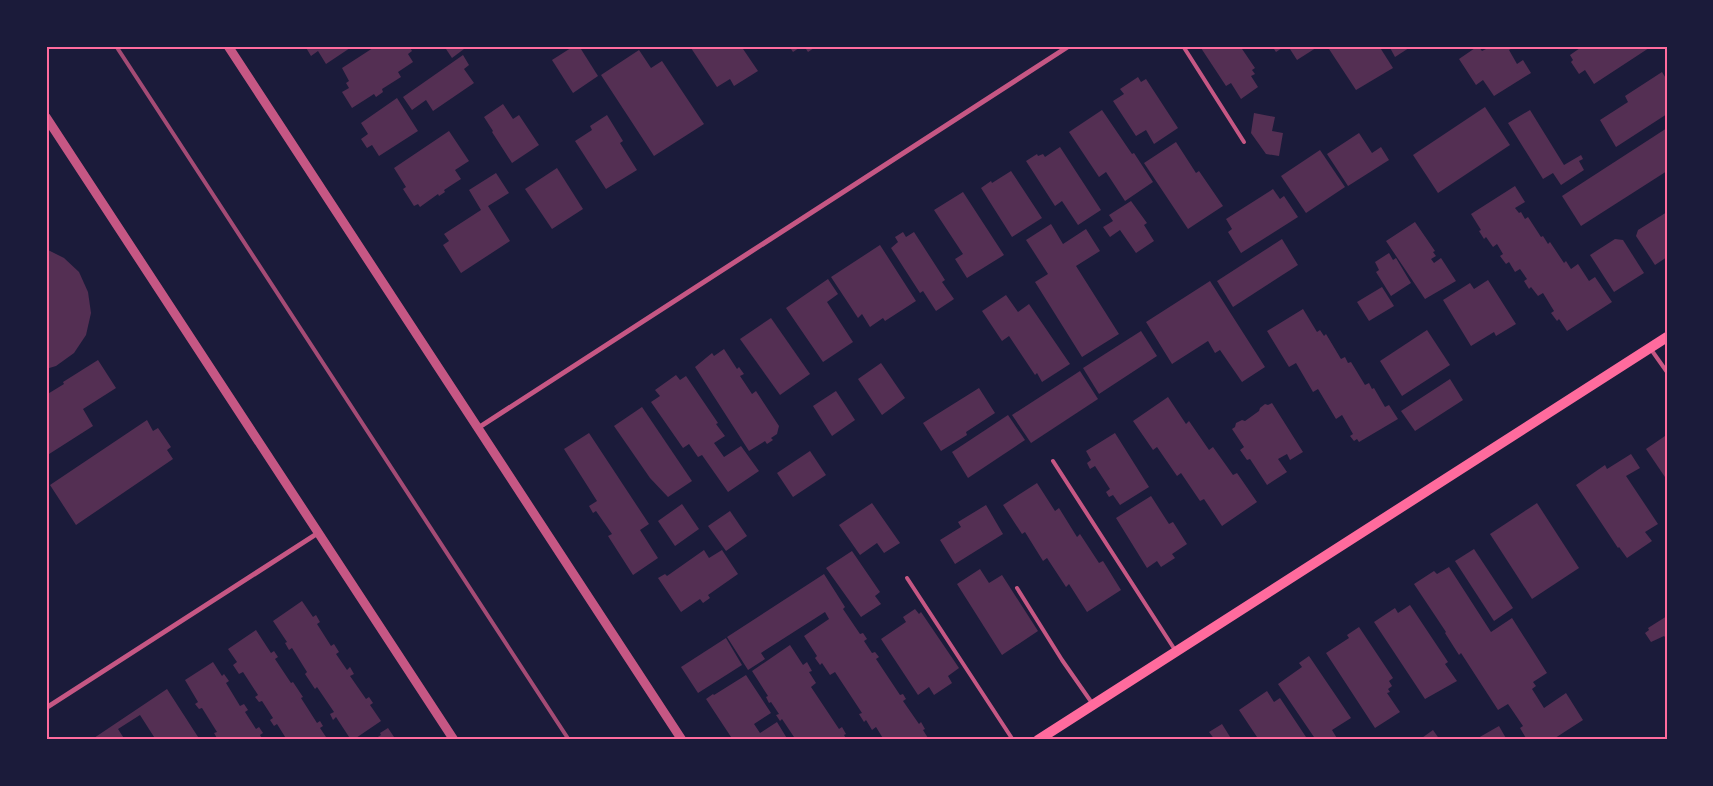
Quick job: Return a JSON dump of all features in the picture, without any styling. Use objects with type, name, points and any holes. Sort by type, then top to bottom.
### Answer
[{"type":"main road","points":[[1038,740],[1667,337]]},
{"type":"street","points":[[228,46],[682,740]]},
{"type":"street","points":[[478,428],[1069,46]]},
{"type":"street","points":[[46,117],[454,740]]},
{"type":"street","points":[[46,708],[318,533]]},
{"type":"lane","points":[[1183,46],[1244,142]]},
{"type":"lane","points":[[1650,348],[1667,372]]},
{"type":"lane","points":[[1053,461],[1177,652]]},
{"type":"lane","points":[[907,578],[1013,740]]},
{"type":"lane","points":[[1017,588],[1093,705]]},
{"type":"building","points":[[305,46],[353,46],[326,64],[318,51],[311,56]]},
{"type":"building","points":[[376,46],[409,46],[412,51],[408,54],[413,62],[398,72],[401,77],[382,89],[383,92],[376,97],[374,94],[352,108],[342,92],[349,88],[346,83],[349,81],[342,68]]},
{"type":"building","points":[[444,46],[468,46],[452,58]]},
{"type":"building","points":[[574,46],[579,46],[598,76],[573,93],[552,60]]},
{"type":"building","points":[[694,46],[741,46],[758,71],[734,86],[730,79],[717,87],[691,48]]},
{"type":"building","points":[[789,46],[802,46],[793,52]]},
{"type":"building","points":[[804,46],[817,46],[808,52]]},
{"type":"building","points":[[1204,46],[1240,46],[1255,68],[1252,70],[1255,74],[1251,76],[1258,87],[1241,99],[1231,83],[1226,86],[1201,48]]},
{"type":"building","points":[[1272,46],[1285,46],[1276,52]]},
{"type":"building","points":[[1288,46],[1319,46],[1297,60]]},
{"type":"building","points":[[1333,46],[1379,46],[1393,68],[1356,90],[1329,49]]},
{"type":"building","points":[[1389,46],[1412,46],[1395,57]]},
{"type":"building","points":[[1478,46],[1482,51],[1486,49],[1484,46],[1515,46],[1509,50],[1517,64],[1523,60],[1531,73],[1494,96],[1483,80],[1476,85],[1459,59]]},
{"type":"building","points":[[1583,46],[1648,46],[1649,48],[1594,84],[1585,70],[1579,74],[1571,62],[1573,60],[1570,55]]},
{"type":"building","points":[[639,50],[651,68],[662,61],[704,124],[654,156],[601,75]]},
{"type":"building","points":[[463,55],[469,65],[464,69],[474,83],[433,111],[426,100],[412,110],[403,97]]},
{"type":"building","points":[[1662,72],[1667,80],[1667,114],[1616,147],[1600,120],[1628,102],[1625,96]]},
{"type":"building","points":[[1138,77],[1141,82],[1146,79],[1178,128],[1154,144],[1146,130],[1136,136],[1113,101],[1124,94],[1120,89]]},
{"type":"building","points":[[397,98],[418,131],[379,156],[372,145],[367,148],[361,139],[368,134],[361,123]]},
{"type":"building","points":[[503,104],[513,119],[519,115],[539,145],[512,163],[484,117]]},
{"type":"building","points":[[1485,107],[1510,145],[1438,193],[1413,155]]},
{"type":"building","points":[[1102,110],[1153,182],[1125,201],[1106,172],[1099,177],[1069,132]]},
{"type":"building","points":[[1530,110],[1564,165],[1581,155],[1583,159],[1579,161],[1584,170],[1561,185],[1553,173],[1543,179],[1508,123]]},
{"type":"building","points":[[1254,113],[1275,117],[1272,131],[1283,133],[1279,156],[1266,154],[1251,133]]},
{"type":"building","points":[[607,115],[623,141],[620,143],[637,170],[606,189],[575,141],[592,130],[590,126]]},
{"type":"building","points":[[1667,128],[1667,171],[1581,226],[1562,196]]},
{"type":"building","points":[[449,131],[469,161],[455,170],[461,179],[444,190],[445,192],[439,196],[438,194],[420,207],[418,204],[414,206],[403,189],[406,187],[394,168]]},
{"type":"building","points":[[1359,133],[1372,153],[1381,147],[1389,160],[1348,186],[1327,154]]},
{"type":"building","points":[[1176,142],[1196,173],[1199,171],[1223,206],[1188,229],[1144,163]]},
{"type":"building","points":[[1060,147],[1101,210],[1078,225],[1062,201],[1055,206],[1026,161],[1037,154],[1038,156],[1043,154],[1045,157]]},
{"type":"building","points":[[1320,150],[1345,187],[1306,213],[1281,176]]},
{"type":"building","points":[[557,168],[583,209],[552,229],[525,189]]},
{"type":"building","points":[[1011,171],[1042,218],[1012,237],[981,188]]},
{"type":"building","points":[[496,173],[509,193],[488,206],[510,241],[461,273],[443,245],[449,241],[444,234],[481,210],[469,190]]},
{"type":"building","points":[[1515,186],[1525,202],[1515,208],[1519,213],[1521,212],[1525,219],[1528,217],[1541,237],[1543,236],[1548,244],[1550,242],[1564,263],[1566,261],[1571,269],[1578,264],[1589,281],[1595,277],[1612,302],[1567,331],[1559,319],[1557,321],[1551,313],[1554,311],[1543,293],[1538,296],[1531,287],[1529,289],[1524,281],[1527,279],[1520,269],[1515,272],[1509,262],[1506,264],[1500,256],[1503,254],[1497,244],[1493,247],[1486,237],[1484,239],[1471,214]]},
{"type":"building","points":[[1273,189],[1280,199],[1284,196],[1298,217],[1241,253],[1228,232],[1232,229],[1226,219]]},
{"type":"building","points":[[963,192],[1004,255],[967,278],[955,259],[963,254],[934,210]]},
{"type":"building","points":[[1131,201],[1147,223],[1144,225],[1154,241],[1136,253],[1120,230],[1110,237],[1103,227],[1113,221],[1109,215]]},
{"type":"building","points":[[1667,212],[1667,257],[1655,265],[1636,236],[1638,230]]},
{"type":"building","points":[[1415,222],[1435,251],[1433,252],[1436,256],[1431,259],[1434,263],[1441,258],[1456,281],[1425,299],[1386,241]]},
{"type":"building","points":[[1051,224],[1063,244],[1086,229],[1100,251],[1076,266],[1119,334],[1082,357],[1035,282],[1048,274],[1026,240]]},
{"type":"building","points":[[903,232],[906,237],[914,232],[945,280],[942,282],[954,299],[936,311],[923,291],[920,293],[891,248],[898,242],[895,237]]},
{"type":"building","points":[[1282,239],[1298,265],[1233,307],[1217,281]]},
{"type":"building","points":[[1615,239],[1623,240],[1644,273],[1614,292],[1590,255]]},
{"type":"building","points":[[880,245],[916,301],[885,321],[883,318],[870,327],[862,314],[858,318],[831,277]]},
{"type":"building","points":[[46,249],[64,258],[79,272],[88,292],[91,313],[86,335],[74,353],[56,366],[46,369]]},
{"type":"building","points":[[1389,253],[1393,260],[1396,258],[1411,283],[1391,296],[1376,272],[1379,270],[1375,262]]},
{"type":"building","points":[[828,279],[838,294],[827,302],[853,342],[823,362],[786,308]]},
{"type":"building","points":[[1488,280],[1516,324],[1496,336],[1494,332],[1471,346],[1443,300],[1470,283],[1474,289]]},
{"type":"building","points":[[1210,281],[1265,367],[1242,382],[1220,350],[1215,353],[1208,341],[1172,364],[1146,322]]},
{"type":"building","points":[[1382,287],[1394,306],[1369,321],[1357,302]]},
{"type":"building","points":[[1006,295],[1018,312],[1029,304],[1070,364],[1042,382],[1037,373],[1035,375],[1009,336],[1002,341],[982,311]]},
{"type":"building","points":[[1303,309],[1317,332],[1320,330],[1324,336],[1326,334],[1341,359],[1345,357],[1348,363],[1351,362],[1365,385],[1369,383],[1372,389],[1374,388],[1385,407],[1389,405],[1398,419],[1359,442],[1357,439],[1354,441],[1350,436],[1353,434],[1342,415],[1336,419],[1318,389],[1313,392],[1296,363],[1289,367],[1267,331]]},
{"type":"building","points":[[771,318],[810,374],[780,395],[740,339]]},
{"type":"building","points":[[1427,330],[1450,365],[1402,396],[1380,361]]},
{"type":"building","points":[[1141,331],[1157,356],[1099,394],[1083,368]]},
{"type":"building","points":[[724,349],[737,369],[739,367],[744,374],[740,376],[752,394],[756,391],[779,426],[777,434],[771,438],[773,440],[767,444],[765,441],[749,451],[695,367],[712,353],[714,356]]},
{"type":"building","points":[[98,360],[116,388],[83,409],[93,426],[46,456],[46,395]]},
{"type":"building","points":[[881,363],[905,398],[882,415],[858,379]]},
{"type":"building","points":[[1080,371],[1098,399],[1031,443],[1012,415]]},
{"type":"building","points":[[676,375],[680,380],[686,376],[718,423],[716,424],[725,436],[714,443],[724,457],[741,446],[759,471],[728,492],[702,455],[698,457],[689,444],[683,448],[651,402],[660,396],[655,390]]},
{"type":"building","points":[[1450,379],[1463,400],[1415,431],[1401,411]]},
{"type":"building","points":[[979,388],[995,413],[966,432],[967,435],[941,451],[923,423]]},
{"type":"building","points":[[836,391],[855,420],[832,436],[813,406]]},
{"type":"building","points":[[1168,397],[1186,424],[1189,421],[1209,450],[1213,447],[1233,475],[1237,473],[1257,502],[1222,526],[1204,499],[1200,501],[1181,473],[1177,476],[1157,447],[1153,450],[1133,421]]},
{"type":"building","points":[[1272,403],[1303,452],[1290,460],[1287,454],[1278,459],[1287,472],[1267,485],[1250,459],[1247,460],[1240,450],[1244,447],[1232,429],[1236,423],[1242,420],[1245,421],[1265,404]]},
{"type":"building","points":[[642,407],[692,481],[668,497],[650,478],[614,426]]},
{"type":"building","points":[[1008,415],[1025,440],[968,478],[952,452]]},
{"type":"building","points":[[147,420],[153,431],[158,428],[171,447],[167,450],[173,459],[76,525],[50,485]]},
{"type":"building","points":[[589,433],[649,524],[640,530],[658,558],[633,575],[608,536],[612,534],[596,511],[593,513],[589,506],[597,501],[564,449]]},
{"type":"building","points":[[1115,433],[1149,487],[1120,505],[1113,495],[1109,497],[1106,492],[1110,489],[1095,466],[1090,469],[1087,463],[1091,460],[1086,451]]},
{"type":"building","points":[[1665,436],[1667,438],[1667,480],[1646,449]]},
{"type":"building","points":[[810,451],[826,475],[793,497],[777,473]]},
{"type":"building","points":[[1631,454],[1640,468],[1626,476],[1658,524],[1645,532],[1652,541],[1627,558],[1618,548],[1576,485],[1605,465],[1607,469]]},
{"type":"building","points":[[1037,483],[1055,511],[1059,508],[1077,537],[1080,534],[1099,563],[1103,561],[1121,590],[1087,612],[1069,584],[1066,587],[1047,558],[1043,561],[1025,532],[1022,534],[1003,505]]},
{"type":"building","points":[[1151,496],[1169,524],[1173,522],[1187,544],[1172,554],[1175,558],[1161,567],[1157,561],[1147,568],[1116,518]]},
{"type":"building","points":[[872,503],[900,543],[884,553],[877,543],[860,555],[839,525]]},
{"type":"building","points":[[1537,503],[1579,568],[1532,599],[1490,534]]},
{"type":"building","points":[[682,504],[699,529],[675,546],[658,521]]},
{"type":"building","points":[[986,505],[1003,534],[955,564],[940,540],[961,527],[958,522]]},
{"type":"building","points":[[730,511],[747,536],[726,551],[708,526]]},
{"type":"building","points":[[1474,549],[1513,608],[1494,621],[1455,561]]},
{"type":"building","points":[[704,550],[709,558],[722,550],[738,574],[708,595],[710,598],[703,603],[700,599],[681,612],[658,578],[665,574],[667,576]]},
{"type":"building","points":[[852,551],[880,592],[875,596],[881,604],[861,617],[826,568]]},
{"type":"building","points":[[1449,567],[1491,632],[1512,618],[1547,673],[1533,682],[1536,686],[1532,689],[1544,708],[1566,693],[1583,720],[1552,740],[1538,740],[1536,737],[1527,740],[1520,728],[1523,726],[1508,704],[1498,710],[1461,653],[1459,655],[1414,584],[1434,571],[1437,574]]},
{"type":"building","points":[[980,569],[989,583],[1002,575],[1038,631],[1002,655],[957,584]]},
{"type":"building","points":[[824,574],[845,607],[843,609],[860,634],[863,633],[867,639],[864,641],[872,653],[875,652],[879,657],[876,659],[900,695],[903,694],[906,699],[903,701],[919,724],[921,722],[928,738],[926,740],[884,740],[876,727],[872,730],[866,720],[864,722],[859,714],[862,713],[835,672],[830,675],[822,663],[820,665],[815,658],[817,656],[804,636],[829,619],[825,612],[761,653],[765,659],[748,670],[727,637]]},
{"type":"building","points":[[302,601],[313,617],[316,615],[320,622],[317,624],[331,646],[334,644],[339,652],[336,654],[347,670],[350,667],[354,674],[350,676],[366,699],[369,697],[373,703],[370,705],[381,721],[353,740],[351,740],[336,717],[333,720],[330,714],[334,712],[317,687],[315,689],[305,674],[307,672],[292,648],[289,650],[285,643],[287,642],[273,621]]},
{"type":"building","points":[[1410,605],[1448,662],[1445,664],[1457,681],[1425,699],[1374,622],[1395,608],[1398,613]]},
{"type":"building","points":[[915,609],[919,614],[921,612],[959,668],[948,676],[952,683],[934,695],[929,687],[918,695],[881,639],[906,622],[903,617]]},
{"type":"building","points":[[1667,616],[1667,639],[1664,636],[1651,642],[1645,633],[1649,630],[1648,628]]},
{"type":"building","points":[[1359,627],[1393,678],[1389,681],[1392,686],[1388,689],[1390,692],[1387,693],[1400,712],[1375,728],[1326,653],[1349,638],[1347,635]]},
{"type":"building","points":[[256,630],[271,653],[274,651],[278,657],[275,659],[303,697],[301,698],[317,723],[320,721],[323,726],[320,728],[328,740],[287,740],[277,724],[274,726],[270,720],[273,718],[262,701],[259,702],[255,697],[258,695],[243,672],[239,674],[233,665],[237,662],[228,649]]},
{"type":"building","points":[[726,638],[742,665],[698,693],[681,667]]},
{"type":"building","points":[[790,645],[803,665],[807,662],[812,671],[809,672],[816,683],[811,687],[839,729],[842,727],[847,740],[796,740],[782,719],[780,721],[776,715],[779,714],[771,702],[769,703],[766,697],[768,696],[752,671]]},
{"type":"building","points":[[1309,656],[1351,718],[1332,730],[1338,740],[1316,740],[1278,684],[1302,667],[1299,663]]},
{"type":"building","points":[[213,662],[222,676],[224,674],[229,681],[226,683],[240,706],[244,704],[248,710],[245,712],[256,729],[259,727],[263,733],[260,735],[263,740],[218,740],[214,733],[217,732],[202,708],[199,709],[195,704],[198,702],[185,680]]},
{"type":"building","points":[[746,675],[771,713],[754,724],[760,733],[777,722],[788,740],[733,740],[706,699]]},
{"type":"building","points":[[167,689],[200,740],[156,740],[140,715],[118,729],[125,740],[91,740]]},
{"type":"building","points":[[1267,691],[1274,702],[1280,698],[1308,740],[1259,740],[1239,710]]},
{"type":"building","points":[[1222,724],[1232,740],[1215,740],[1209,732]]},
{"type":"building","points":[[1499,726],[1507,740],[1479,740],[1478,738]]},
{"type":"building","points":[[388,728],[396,740],[373,740],[381,735],[380,733]]},
{"type":"building","points":[[1433,730],[1440,740],[1419,740]]},
{"type":"railway","points":[[116,46],[569,740]]}]
